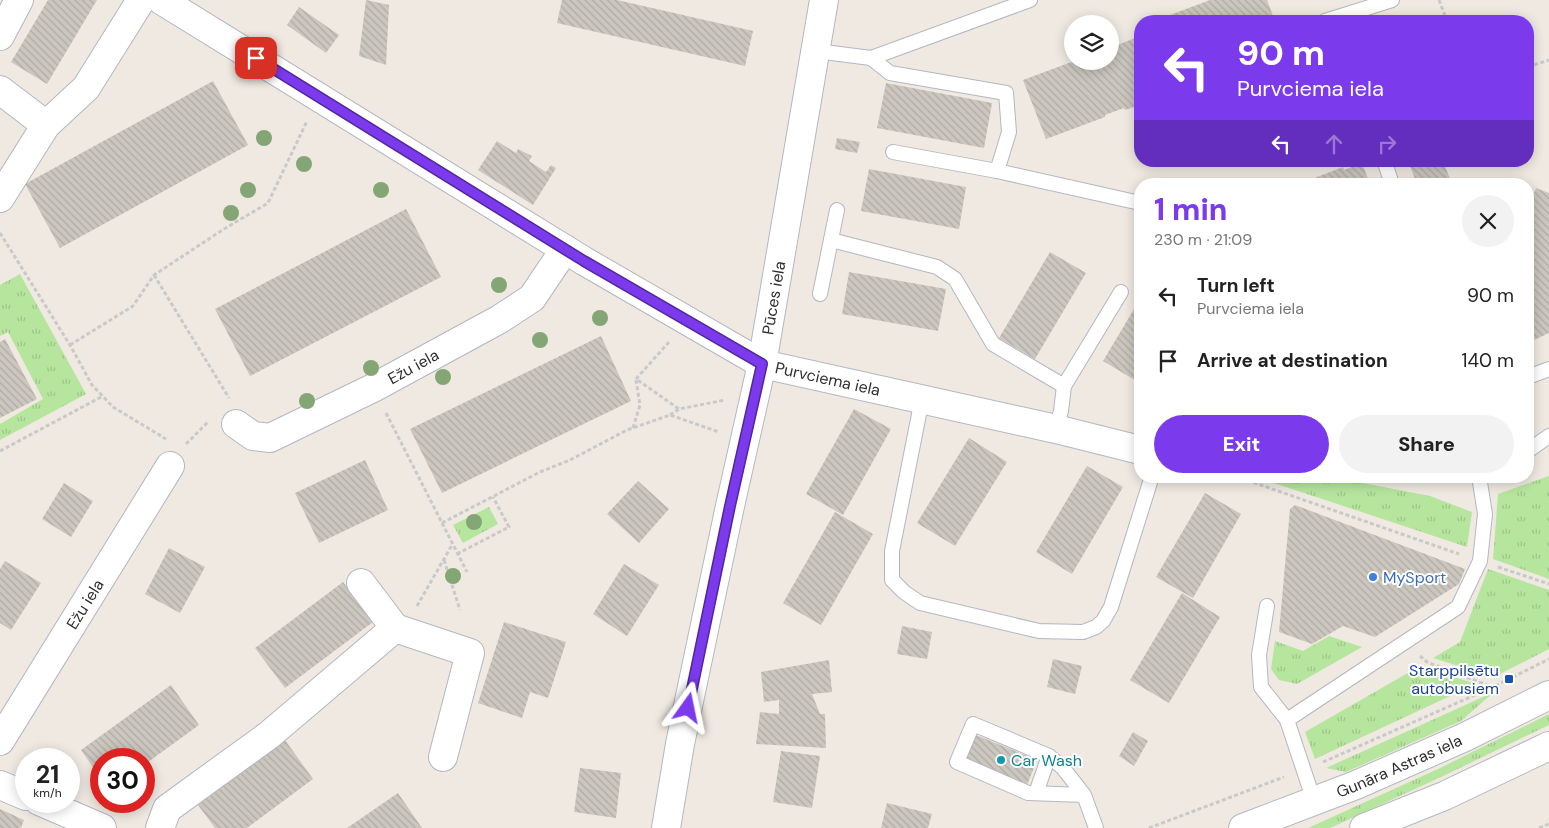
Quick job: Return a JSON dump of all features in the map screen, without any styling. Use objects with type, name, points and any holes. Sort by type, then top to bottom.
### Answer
[{"type":"street","points":[[0,36],[19,0]]},
{"type":"street","points":[[4,182],[46,125],[86,88],[142,0]]},
{"type":"street","name":"Purvciema iela","points":[[161,0],[565,249],[762,364],[1056,429],[1134,448]]},
{"type":"street","name":"Pūces iela","points":[[666,828],[684,725],[762,364],[824,0]]},
{"type":"street","points":[[0,90],[46,125]]},
{"type":"street","name":"Ežu iela","points":[[244,430],[270,438],[373,388],[500,319],[532,298],[565,249]]},
{"type":"street","name":"Ežu iela","points":[[0,741],[175,457]]},
{"type":"street","points":[[361,583],[399,629],[470,653],[443,757]]},
{"type":"street","points":[[160,828],[167,810],[269,735],[399,629]]},
{"type":"street","name":"Gunāra Astras iela","points":[[1243,828],[1356,785],[1465,737],[1549,695]]},
{"type":"street","points":[[1367,828],[1444,796],[1549,746]]},
{"type":"street","points":[[0,784],[15,791]]},
{"type":"street","points":[[67,813],[102,828]]},
{"type":"lane","points":[[816,51],[872,58],[1030,0]]},
{"type":"lane","points":[[1344,15],[1392,0]]},
{"type":"lane","points":[[872,58],[890,73],[1006,93],[1009,132],[997,172]]},
{"type":"lane","points":[[893,152],[1134,202]]},
{"type":"lane","points":[[820,294],[837,210]]},
{"type":"lane","points":[[831,240],[937,267],[955,279],[993,344],[1064,386]]},
{"type":"lane","points":[[1056,429],[1061,411],[1064,386],[1121,292]]},
{"type":"lane","points":[[1534,375],[1549,369]]},
{"type":"lane","points":[[922,399],[892,551],[892,580],[904,592],[920,603],[1039,631],[1083,632],[1096,627],[1103,621],[1111,607],[1150,483]]},
{"type":"lane","points":[[1534,447],[1549,436]]},
{"type":"lane","points":[[1288,720],[1458,607],[1480,561],[1485,514],[1480,483]]},
{"type":"lane","points":[[1267,606],[1259,655],[1261,687],[1288,720],[1314,801]]},
{"type":"lane","points":[[1084,795],[1028,793],[957,762],[973,724],[1049,756],[1063,768],[1084,795],[1096,828]]},
{"type":"lane","points":[[1036,793],[1049,756]]},
{"type":"path","points":[[1439,0],[1445,15]]},
{"type":"path","points":[[1534,65],[1549,60]]},
{"type":"path","points":[[70,345],[133,306],[154,275],[224,229],[268,203],[319,97]]},
{"type":"path","points":[[0,233],[70,345],[92,385],[113,407],[175,457],[209,421],[244,430]]},
{"type":"path","points":[[154,275],[244,430]]},
{"type":"path","points":[[636,379],[672,339]]},
{"type":"path","points":[[636,379],[680,408]]},
{"type":"path","points":[[633,428],[640,405],[636,379]]},
{"type":"path","points":[[373,388],[467,572]]},
{"type":"path","points":[[0,451],[103,396]]},
{"type":"path","points":[[442,523],[540,472],[570,460],[633,428],[670,415],[680,408],[727,400]]},
{"type":"path","points":[[670,415],[720,432]]},
{"type":"path","points":[[1256,483],[1549,584]]},
{"type":"path","points":[[458,554],[509,527],[493,497]]},
{"type":"path","points":[[399,629],[453,544]]},
{"type":"path","points":[[444,559],[460,610]]},
{"type":"path","points":[[1404,642],[1426,662],[1492,687]]},
{"type":"path","points":[[1149,828],[1304,770],[1492,687],[1549,659]]},
{"type":"path","points":[[1539,828],[1549,824]]},
{"type":"green space","points":[[20,274],[86,394],[0,440],[0,424],[43,399],[8,332],[0,336],[0,285]]},
{"type":"green space","points":[[1549,476],[1549,579],[1493,559],[1498,494],[1534,483],[1534,481]]},
{"type":"green space","points":[[1274,483],[1363,483],[1430,496],[1472,512],[1467,547]]},
{"type":"green space","points":[[489,507],[498,524],[463,543],[453,525]]},
{"type":"green space","points":[[1488,569],[1549,590],[1549,649],[1494,677],[1433,658],[1460,642]]},
{"type":"green space","points":[[1329,636],[1362,647],[1297,684],[1279,680],[1271,669],[1275,641],[1303,651]]},
{"type":"green space","points":[[1420,666],[1476,684],[1315,759],[1305,732]]},
{"type":"green space","points":[[1494,692],[1461,721],[1346,772],[1326,768]]},
{"type":"green space","points":[[1549,714],[1549,725],[1441,777],[1330,828],[1308,828],[1438,769]]},
{"type":"building","points":[[48,0],[97,0],[47,84],[11,62]]},
{"type":"building","points":[[366,0],[389,5],[386,65],[359,56]]},
{"type":"building","points":[[562,0],[617,0],[753,31],[745,66],[557,23]]},
{"type":"building","points":[[1210,0],[1267,0],[1273,15],[1170,15]]},
{"type":"building","points":[[299,7],[339,35],[326,53],[287,25]]},
{"type":"building","points":[[1134,38],[1134,107],[1125,110],[1124,108],[1046,139],[1023,80],[1064,65],[1064,70],[1119,70],[1119,44]]},
{"type":"building","points":[[213,81],[248,145],[60,248],[25,184]]},
{"type":"building","points":[[886,83],[992,103],[984,148],[877,128]]},
{"type":"building","points":[[837,138],[860,142],[857,153],[835,149]]},
{"type":"building","points":[[497,141],[516,153],[518,149],[532,156],[529,161],[546,172],[551,165],[556,168],[533,205],[478,170]]},
{"type":"building","points":[[1343,167],[1344,170],[1352,167],[1364,167],[1368,178],[1315,178]]},
{"type":"building","points":[[1410,167],[1445,167],[1450,178],[1415,178]]},
{"type":"building","points":[[869,169],[966,187],[959,229],[861,211]]},
{"type":"building","points":[[1536,188],[1549,193],[1549,333],[1534,340],[1534,193]]},
{"type":"building","points":[[406,209],[441,277],[250,376],[215,309]]},
{"type":"building","points":[[1050,252],[1086,273],[1035,359],[999,338]]},
{"type":"building","points":[[849,272],[946,289],[938,331],[842,314]]},
{"type":"building","points":[[1134,309],[1134,380],[1103,361]]},
{"type":"building","points":[[601,336],[631,401],[442,493],[410,429]]},
{"type":"building","points":[[5,339],[37,399],[0,418],[0,342]]},
{"type":"building","points":[[854,409],[891,429],[843,515],[806,494]]},
{"type":"building","points":[[969,438],[1007,462],[955,546],[917,523]]},
{"type":"building","points":[[365,460],[388,510],[319,543],[295,493]]},
{"type":"building","points":[[1087,466],[1123,487],[1072,574],[1036,552]]},
{"type":"building","points":[[638,481],[669,509],[639,543],[607,514]]},
{"type":"building","points":[[64,483],[93,501],[71,537],[42,519]]},
{"type":"building","points":[[1205,493],[1241,514],[1193,598],[1156,577]]},
{"type":"building","name":"MySport","points":[[1295,505],[1465,569],[1459,584],[1375,637],[1343,626],[1312,644],[1279,632],[1290,509]]},
{"type":"building","points":[[835,512],[873,534],[821,625],[783,603]]},
{"type":"building","points":[[169,548],[205,567],[180,613],[145,594]]},
{"type":"building","points":[[5,561],[41,583],[11,630],[0,623],[0,569]]},
{"type":"building","points":[[624,564],[659,585],[627,636],[593,614]]},
{"type":"building","points":[[343,582],[373,622],[285,688],[255,648]]},
{"type":"building","points":[[1182,593],[1220,617],[1169,703],[1130,680]]},
{"type":"building","points":[[504,622],[566,642],[548,698],[530,692],[522,718],[478,703]]},
{"type":"building","points":[[902,626],[932,632],[927,659],[897,654]]},
{"type":"building","points":[[1053,659],[1082,666],[1075,694],[1047,687]]},
{"type":"building","points":[[829,660],[832,692],[812,694],[820,714],[825,714],[826,748],[756,744],[760,712],[779,714],[779,700],[764,702],[761,672]]},
{"type":"building","points":[[171,685],[199,725],[155,757],[155,748],[90,748],[90,763],[81,750]]},
{"type":"building","points":[[1133,732],[1148,741],[1134,766],[1119,756]]},
{"type":"building","name":"Car Wash","points":[[976,735],[1037,760],[1027,785],[966,760]]},
{"type":"building","points":[[285,740],[313,779],[247,828],[215,828],[198,805]]},
{"type":"building","points":[[781,751],[820,756],[812,808],[773,802]]},
{"type":"building","points":[[580,768],[621,773],[616,818],[574,812]]},
{"type":"building","points":[[398,793],[422,828],[347,828]]},
{"type":"building","points":[[887,803],[932,814],[928,828],[881,828]]},
{"type":"building","points":[[0,809],[24,820],[21,828],[0,828]]},
{"type":"place","name":"MySport","points":[[1373,577]]},
{"type":"place","name":"Starppilsētu autobusiem","points":[[1509,679]]},
{"type":"place","name":"Car Wash","points":[[1001,760]]},
{"type":"route","points":[[256,58],[584,261],[762,364],[688,708]]}]
